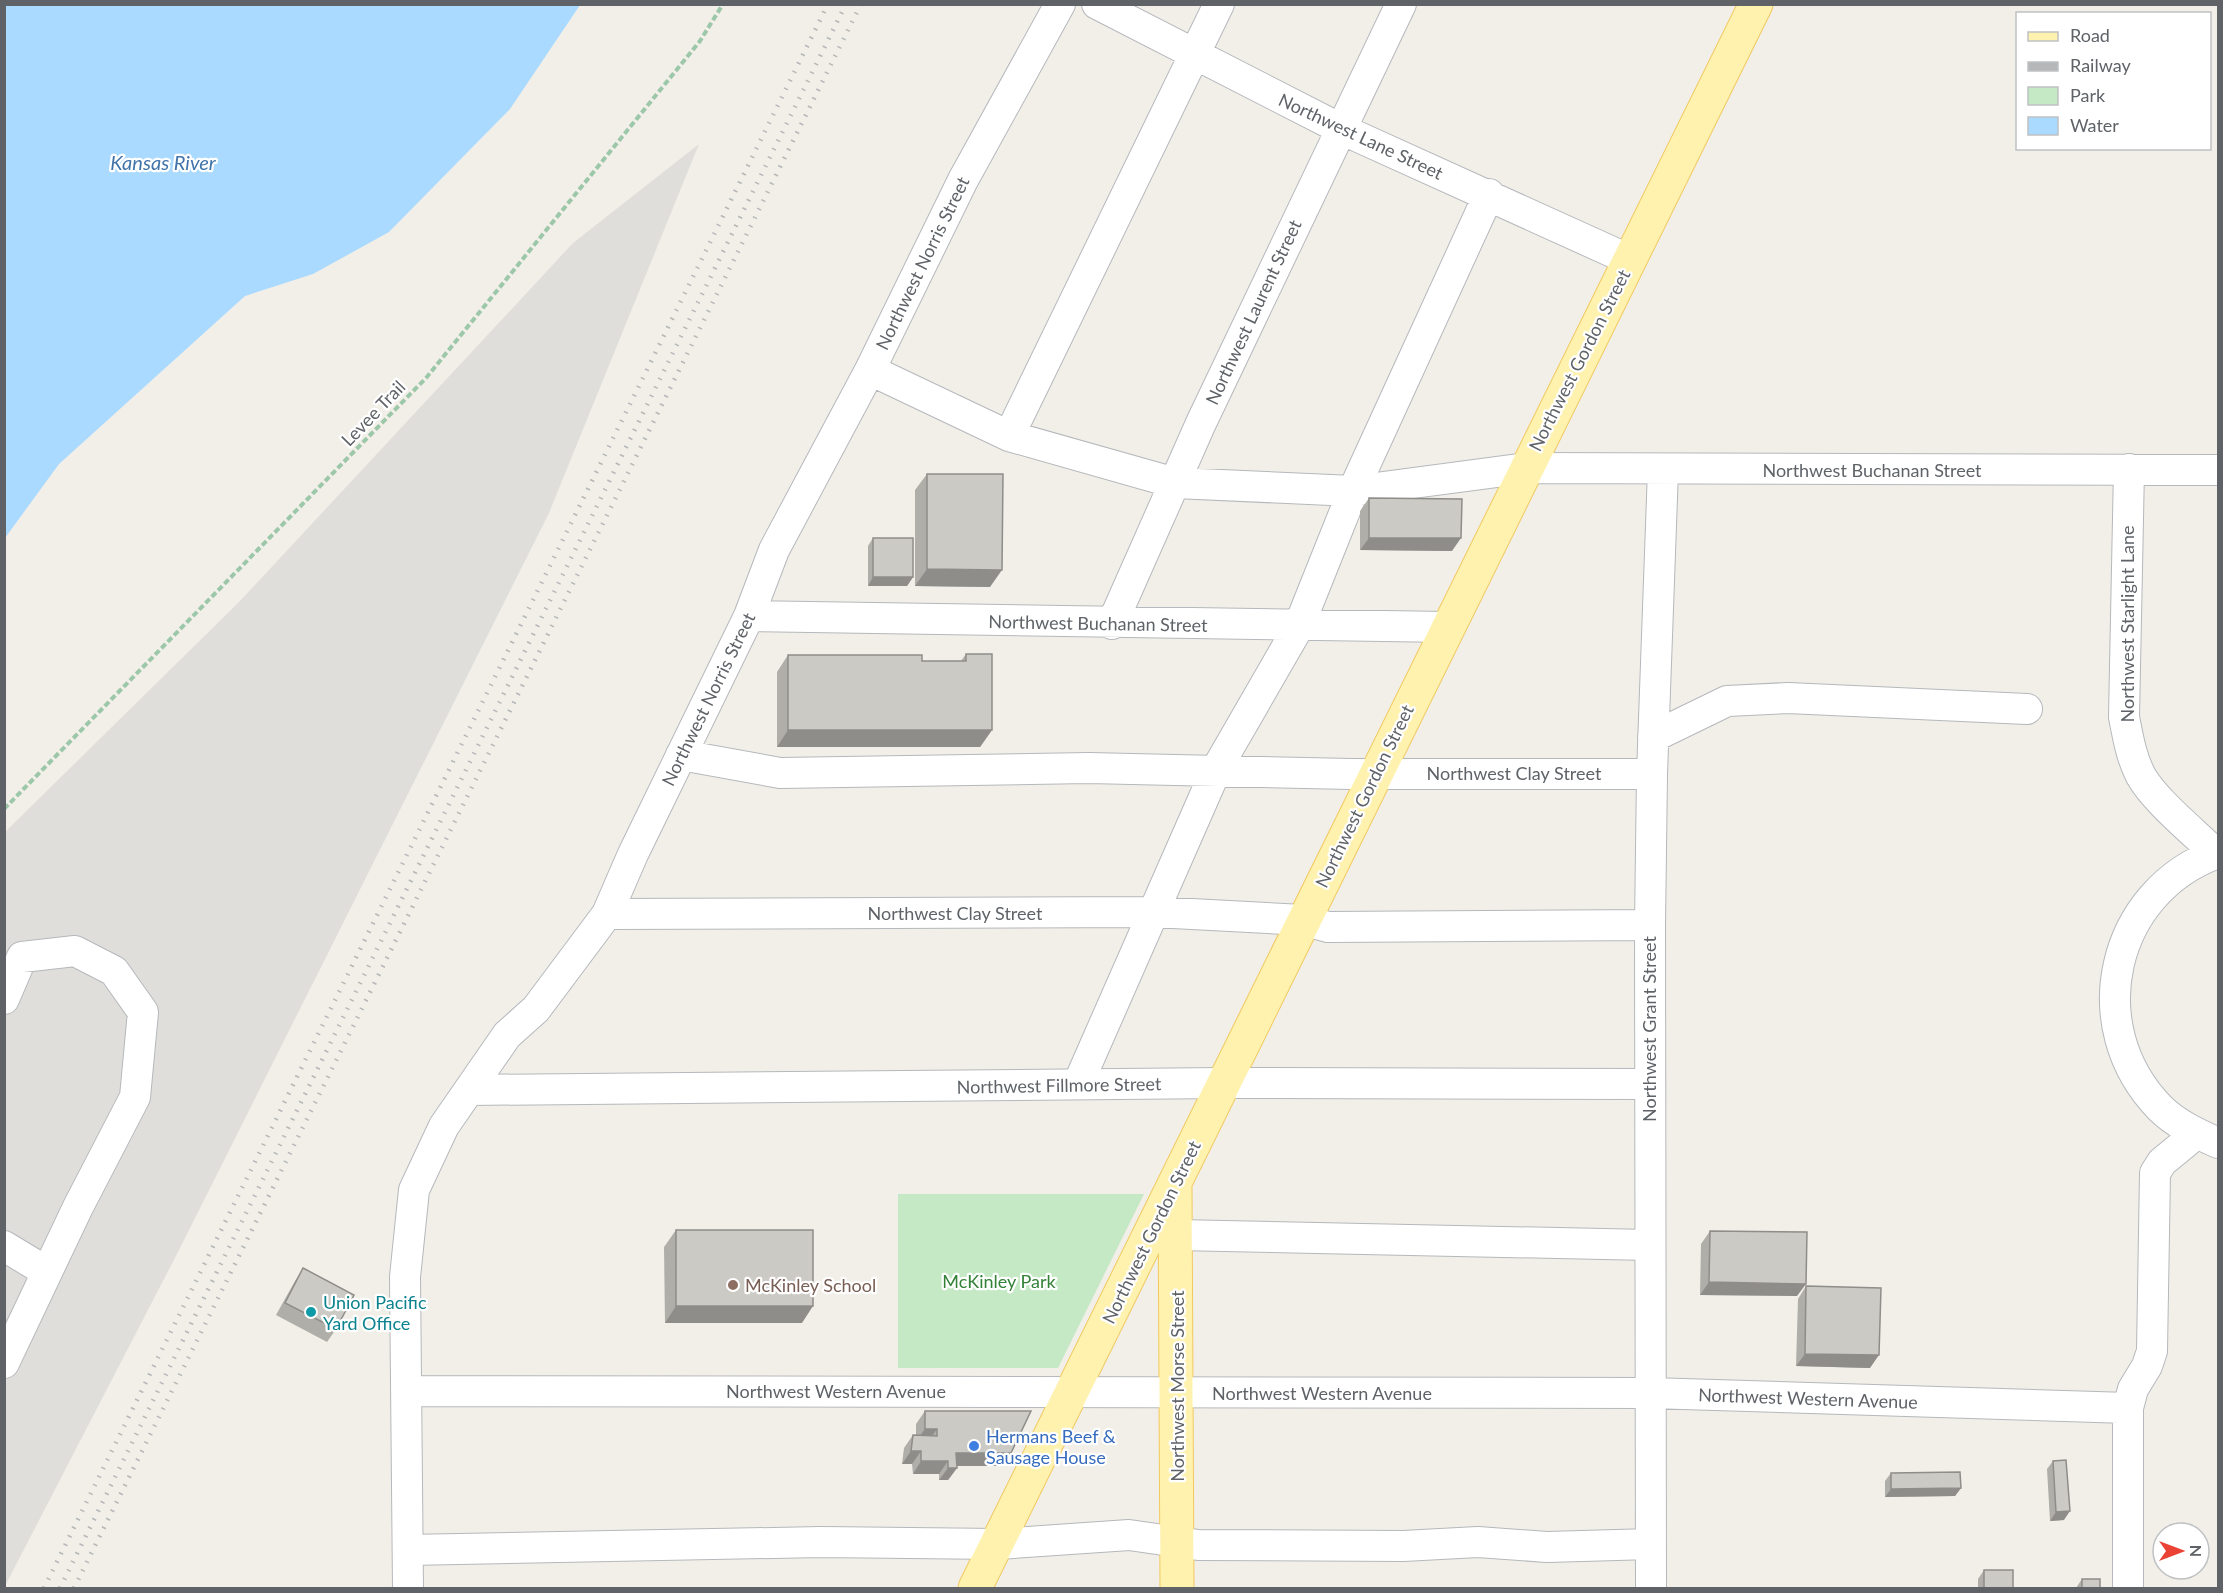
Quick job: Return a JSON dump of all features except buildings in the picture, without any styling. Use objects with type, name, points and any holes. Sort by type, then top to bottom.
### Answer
[{"type":"main road","name":"Northwest Gordon Street","points":[[975,1588],[1756,4]]},
{"type":"main road","name":"Northwest Morse Street","points":[[1175,1184],[1178,1394],[1177,1588]]},
{"type":"street","name":"Northwest Norris Street","points":[[408,1391],[405,1277],[414,1190],[444,1126],[507,1035],[536,1009],[607,914],[633,854],[749,616],[774,550],[870,370],[963,180],[1060,4]]},
{"type":"street","name":"Northwest Lane Street","points":[[1097,4],[1343,130],[1489,194],[1630,260]]},
{"type":"street","points":[[1009,436],[1219,4]]},
{"type":"street","name":"Northwest Laurent Street","points":[[1112,624],[1326,157],[1343,130],[1401,4]]},
{"type":"street","points":[[1078,1084],[1216,770],[1299,626],[1353,491],[1489,194]]},
{"type":"street","name":"Northwest Buchanan Street","points":[[870,370],[1009,436],[1175,483],[1353,491],[1526,468],[2218,470]]},
{"type":"street","name":"Northwest Starlight Lane","points":[[2129,469],[2124,717],[2131,751],[2142,777],[2217,854]]},
{"type":"street","name":"Northwest Grant Street","points":[[1651,1588],[1648,1084],[1652,774],[1664,470]]},
{"type":"street","name":"Northwest Buchanan Street","points":[[749,616],[1112,624],[1448,627]]},
{"type":"street","points":[[1653,737],[1727,701],[1788,698],[2027,709]]},
{"type":"street","name":"Northwest Clay Street","points":[[681,755],[780,773],[1089,768],[1376,773],[1652,774]]},
{"type":"street","points":[[2127,1588],[2128,1408],[2133,1389],[2147,1366],[2152,1351],[2155,1173],[2162,1162],[2207,1138],[2160,1107],[2132,1071],[2118,1031],[2115,986],[2120,957],[2130,930],[2146,905],[2166,884],[2190,866],[2217,854]]},
{"type":"street","name":"Northwest Clay Street","points":[[607,914],[1154,912],[1303,920],[1328,927],[1650,925]]},
{"type":"street","points":[[4,999],[22,957],[75,951],[114,971],[143,1012],[135,1097],[4,1363]]},
{"type":"street","name":"Northwest Fillmore Street","points":[[469,1090],[1222,1083],[1648,1084]]},
{"type":"street","points":[[1177,1235],[1649,1245]]},
{"type":"street","points":[[4,1246],[47,1272]]},
{"type":"street","points":[[408,1391],[408,1588]]},
{"type":"street","name":"Northwest Western Avenue","points":[[408,1391],[1650,1393],[2128,1408]]},
{"type":"street","points":[[408,1550],[821,1542],[998,1544],[1129,1535],[1177,1543],[1403,1546],[1478,1542],[1547,1547],[1651,1544]]},
{"type":"path","name":"Levee Trail","points":[[4,809],[426,378],[700,40],[723,4]]},
{"type":"shaded area","points":[[699,144],[549,513],[178,1252],[5,1586],[5,832],[240,601],[573,243]]},
{"type":"green space","name":"McKinley Park","points":[[898,1194],[1144,1194],[1058,1368],[898,1368]]},
{"type":"water","name":"Kansas River","points":[[5,4],[580,5],[510,109],[389,232],[313,274],[245,296],[59,464],[5,538]]},
{"type":"railway","points":[[44,1588],[828,4]]},
{"type":"railway","points":[[60,1588],[846,4]]},
{"type":"railway","points":[[74,1588],[861,4]]},
{"type":"place","name":"McKinley School","points":[[733,1285]]},
{"type":"place","name":"Union Pacific Yard Office","points":[[311,1312]]},
{"type":"place","name":"Hermans Beef & Sausage House","points":[[974,1446]]}]
